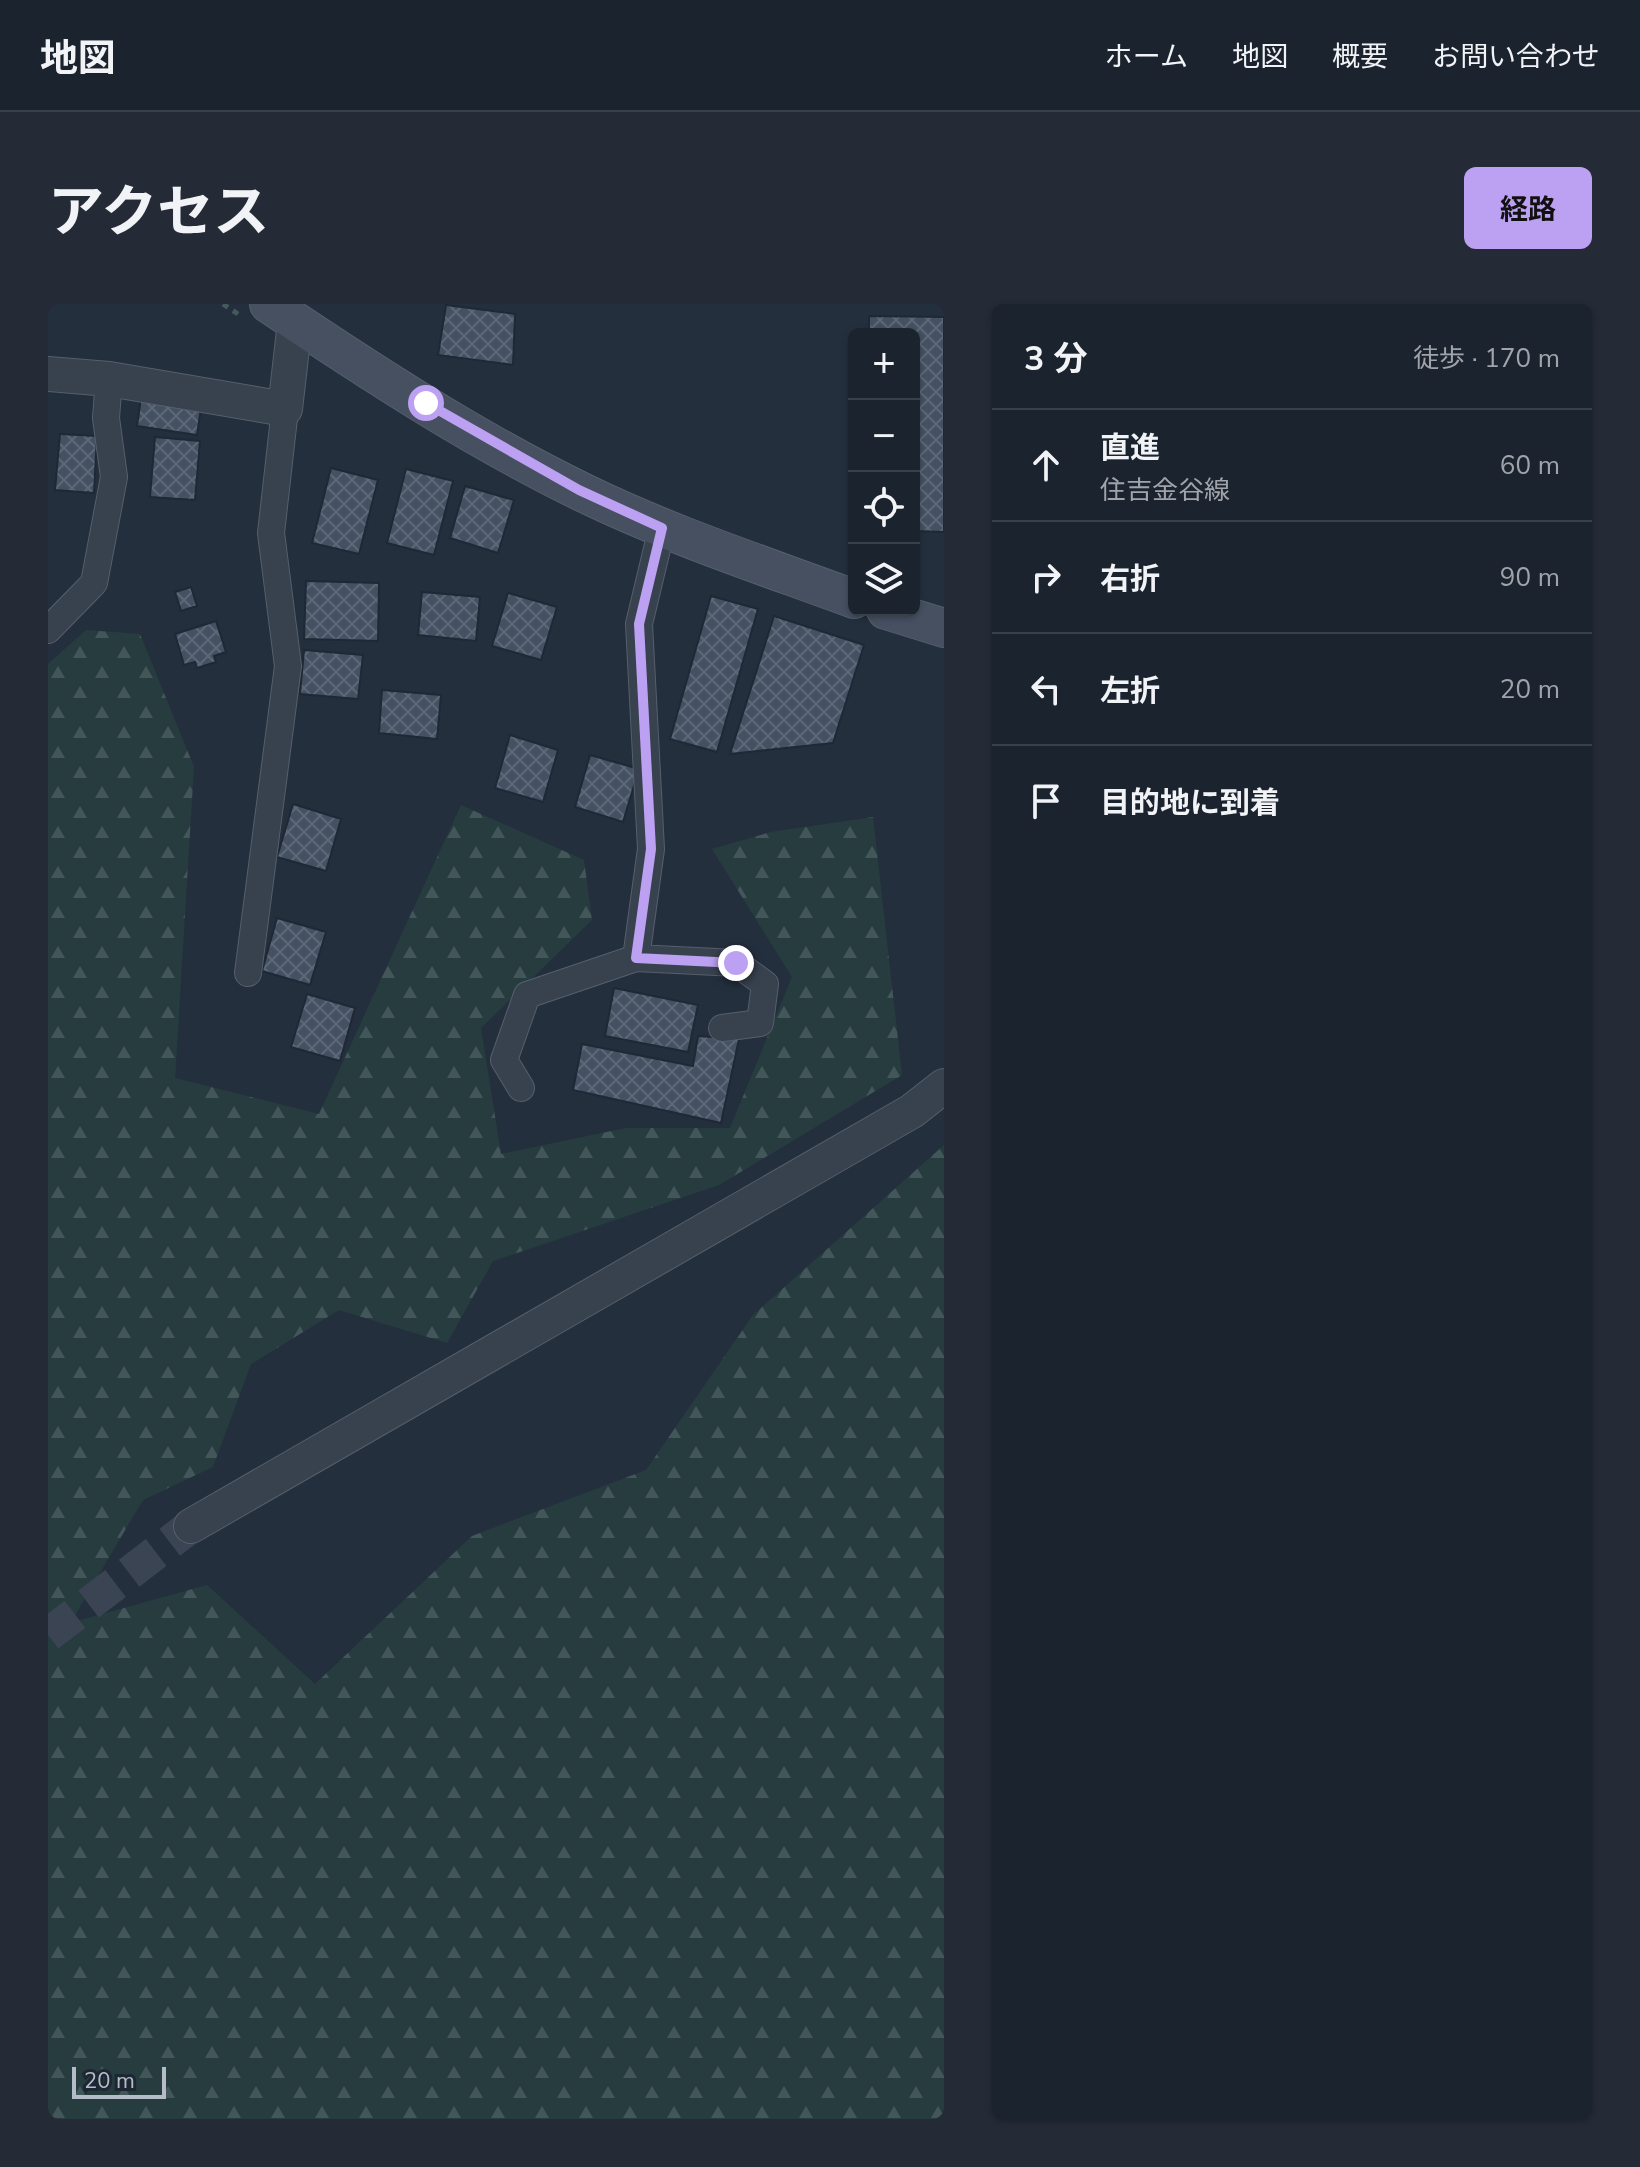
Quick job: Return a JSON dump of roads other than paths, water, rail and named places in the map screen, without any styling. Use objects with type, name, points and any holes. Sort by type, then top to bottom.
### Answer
[{"type":"main road","points":[[287,310],[508,451],[579,490],[662,528],[848,597]]},
{"type":"main road","points":[[905,616],[944,628]]},
{"type":"street","points":[[248,973],[288,666],[271,533],[285,409],[287,310]]},
{"type":"street","points":[[48,374],[109,379],[285,409]]},
{"type":"street","points":[[48,630],[94,583],[114,477],[106,418],[109,379]]},
{"type":"street","points":[[636,958],[651,849],[639,624],[662,528]]},
{"type":"street","points":[[521,1088],[504,1060],[527,995],[636,958],[736,963],[765,984],[760,1023],[722,1028]]},
{"type":"street","points":[[191,1526],[912,1111],[944,1086]]},
{"type":"tunnel","points":[[48,1635],[191,1526]]}]
